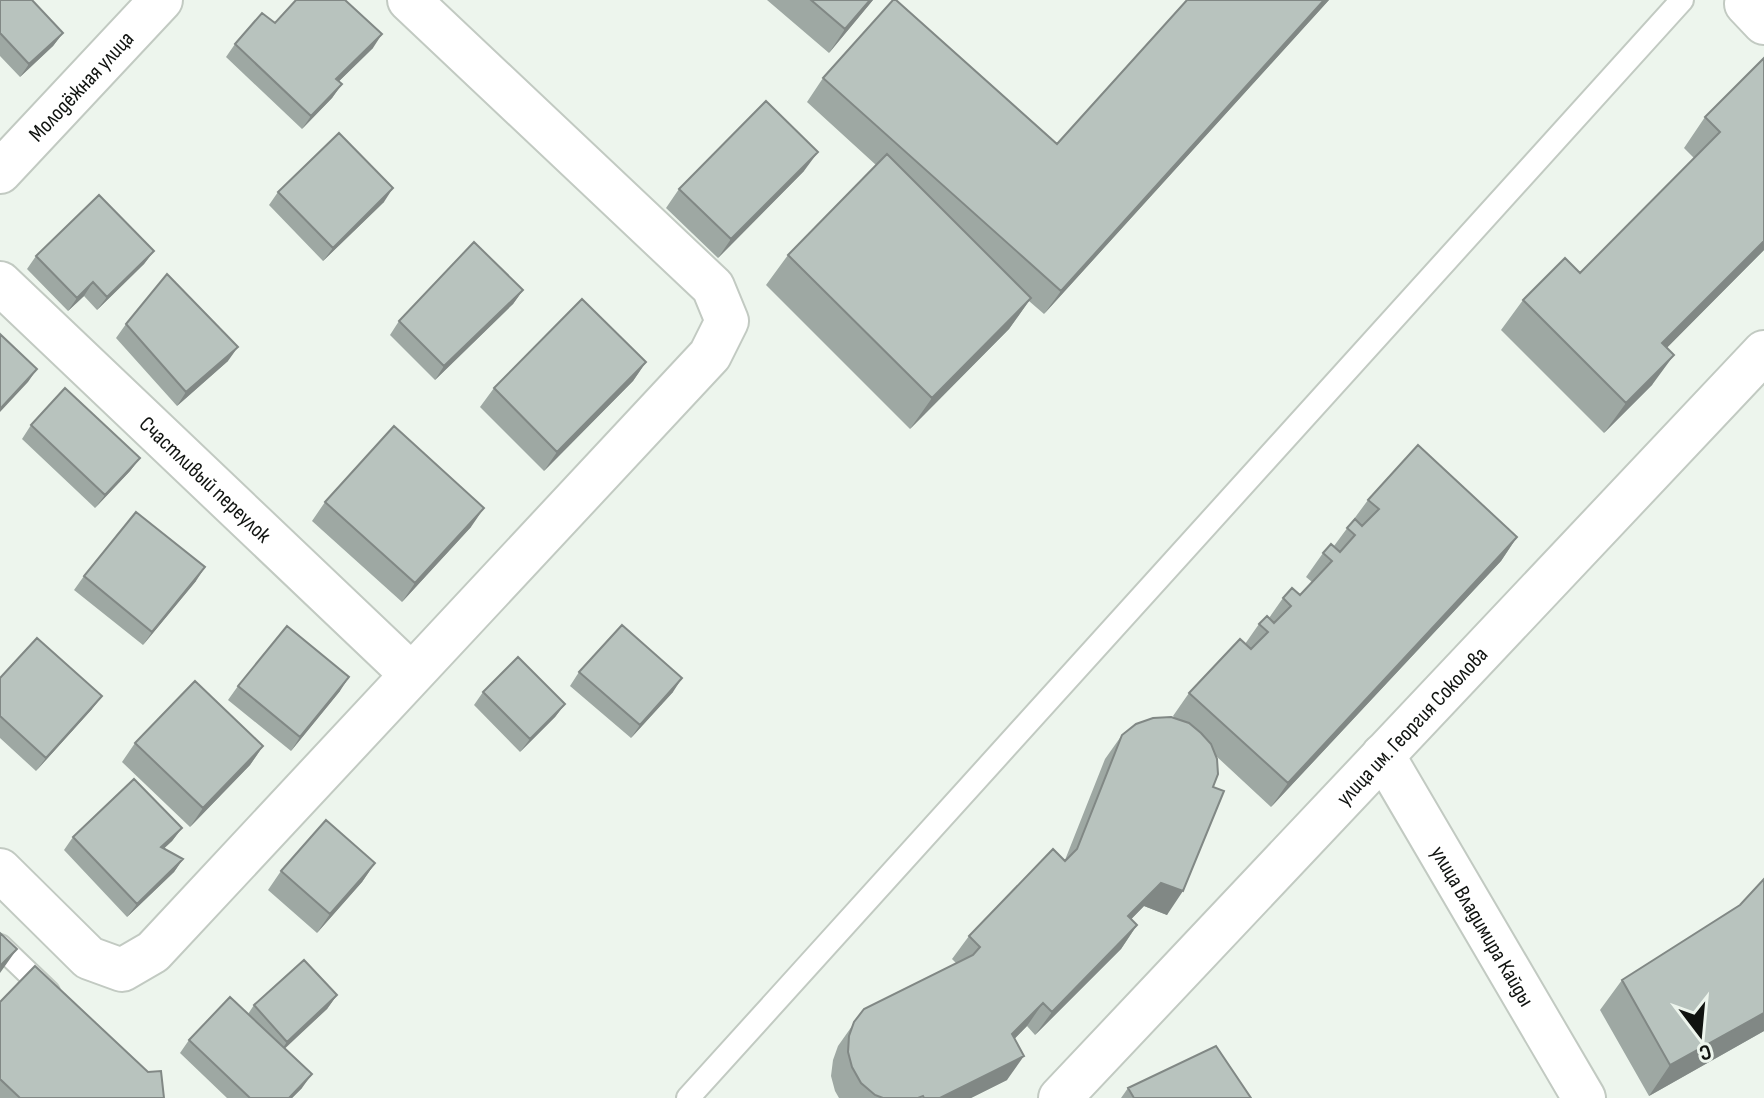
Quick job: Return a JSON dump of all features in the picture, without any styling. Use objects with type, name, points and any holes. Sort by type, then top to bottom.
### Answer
[{"type":"street","name":"Молодёжная улица","points":[[0,172],[161,0]]},
{"type":"street","points":[[0,870],[89,958],[122,970],[153,952],[710,355],[727,321],[713,287],[409,0]]},
{"type":"street","name":"Счастливый переулок","points":[[0,283],[411,674]]},
{"type":"street","name":"улица им. Георгия Соколова","points":[[1074,1092],[1383,755],[1764,352]]},
{"type":"street","name":"улица Владимира Кайды","points":[[1383,755],[1584,1098]]},
{"type":"lane","points":[[688,1098],[1682,0]]},
{"type":"lane","points":[[0,946],[58,1001]]},
{"type":"building","points":[[0,0],[32,0],[63,33],[29,64],[0,33]]},
{"type":"building","points":[[296,0],[345,0],[382,34],[336,79],[342,84],[311,116],[235,44],[262,13],[275,23]]},
{"type":"building","points":[[811,0],[870,0],[845,29]]},
{"type":"building","points":[[893,0],[1057,144],[1187,0],[1324,0],[1061,291],[823,78]]},
{"type":"building","points":[[1764,58],[1764,241],[1662,343],[1674,355],[1626,403],[1523,300],[1565,258],[1580,273],[1720,132],[1705,117]]},
{"type":"building","points":[[766,101],[818,152],[731,239],[679,189]]},
{"type":"building","points":[[339,133],[393,188],[333,248],[278,192]]},
{"type":"building","points":[[887,154],[1031,298],[932,398],[788,255]]},
{"type":"building","points":[[99,195],[154,251],[107,297],[93,282],[77,298],[36,256]]},
{"type":"building","points":[[474,242],[523,290],[444,366],[399,321]]},
{"type":"building","points":[[167,274],[238,347],[186,392],[126,324]]},
{"type":"building","points":[[582,299],[646,362],[557,452],[494,388]]},
{"type":"building","points":[[0,334],[37,369],[0,409]]},
{"type":"building","points":[[65,388],[140,458],[105,495],[31,425]]},
{"type":"building","points":[[394,426],[484,508],[415,583],[325,502]]},
{"type":"building","points":[[1418,445],[1517,537],[1288,783],[1189,693],[1240,639],[1251,649],[1268,632],[1259,624],[1267,616],[1274,623],[1291,606],[1283,598],[1292,588],[1300,595],[1332,561],[1323,553],[1331,544],[1340,552],[1355,535],[1347,528],[1355,519],[1362,526],[1379,509],[1368,500]]},
{"type":"building","points":[[136,512],[205,567],[152,632],[84,576]]},
{"type":"building","points":[[622,625],[682,678],[640,725],[579,672]]},
{"type":"building","points":[[287,626],[349,677],[300,737],[238,686]]},
{"type":"building","points":[[37,638],[102,696],[46,758],[0,716],[0,678]]},
{"type":"building","points":[[518,657],[565,704],[530,739],[483,692]]},
{"type":"building","points":[[195,681],[263,746],[203,808],[135,743]]},
{"type":"building","points":[[1171,717],[1189,723],[1211,744],[1217,759],[1218,774],[1213,787],[1224,791],[1183,891],[1161,883],[1128,916],[1137,925],[1052,1012],[1043,1003],[1012,1034],[1024,1056],[940,1098],[883,1098],[875,1095],[861,1083],[848,1052],[854,1022],[864,1009],[973,955],[980,947],[969,936],[1053,849],[1065,861],[1077,849],[1122,735],[1136,724],[1153,718]]},
{"type":"building","points":[[134,779],[182,828],[161,847],[183,859],[137,904],[73,837]]},
{"type":"building","points":[[326,820],[375,863],[330,914],[281,871]]},
{"type":"building","points":[[1764,879],[1764,1013],[1670,1065],[1622,980],[1740,905]]},
{"type":"building","points":[[0,933],[17,949],[0,966]]},
{"type":"building","points":[[304,960],[337,995],[287,1042],[254,1005]]},
{"type":"building","points":[[35,966],[148,1072],[161,1071],[164,1098],[20,1098],[0,1079],[0,1002]]},
{"type":"building","points":[[230,997],[312,1074],[289,1098],[250,1098],[189,1040]]},
{"type":"building","points":[[1216,1046],[1251,1098],[1134,1098],[1128,1088]]}]
